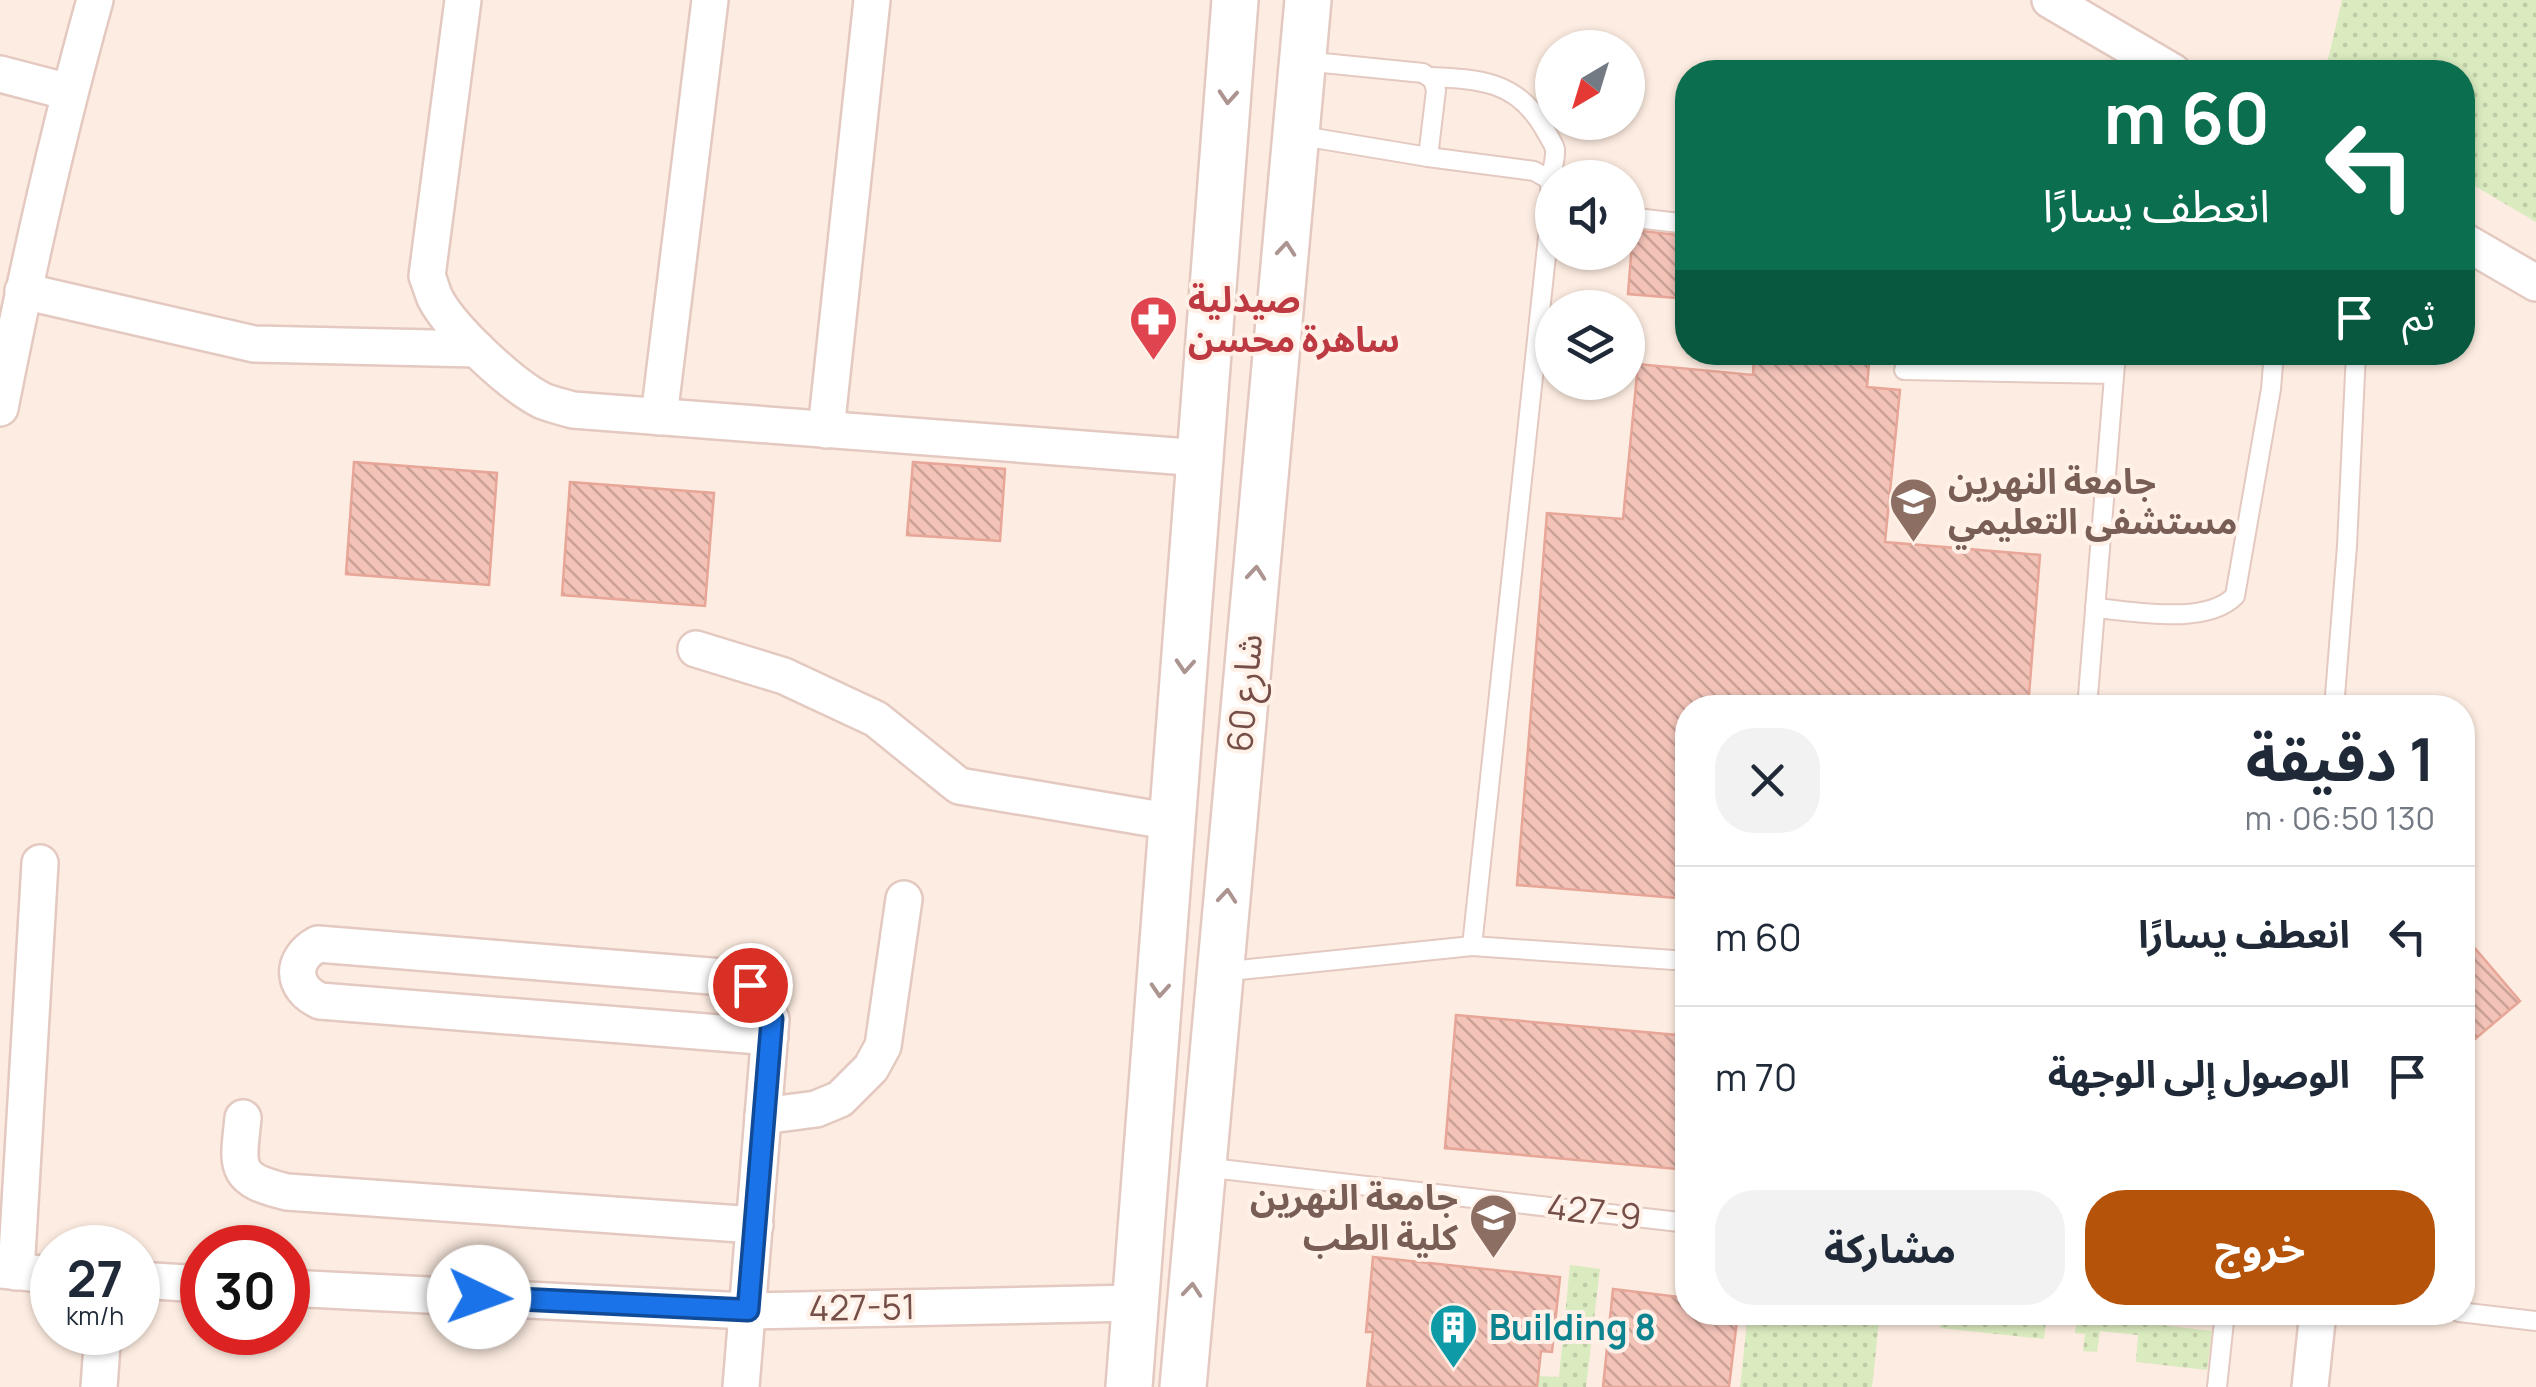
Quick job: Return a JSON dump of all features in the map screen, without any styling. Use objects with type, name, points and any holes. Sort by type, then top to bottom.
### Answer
[{"type":"street","points":[[0,408],[23,291],[94,0]]},
{"type":"street","points":[[463,0],[427,276],[446,315],[523,389],[544,402],[573,410],[1200,458]]},
{"type":"street","points":[[660,417],[710,0]]},
{"type":"street","points":[[826,430],[872,0]]},
{"type":"street","name":"شارع 60","points":[[1130,1387],[1235,0]]},
{"type":"street","name":"شارع 60","points":[[1188,1380],[1203,1166],[1308,0]]},
{"type":"street","points":[[2050,0],[2152,60]]},
{"type":"street","points":[[0,74],[69,92]]},
{"type":"street","points":[[2475,248],[2536,283]]},
{"type":"street","points":[[23,291],[254,344],[478,349]]},
{"type":"street","points":[[696,649],[784,676],[876,720],[959,786],[1173,822]]},
{"type":"street","points":[[8,1271],[12,1139],[40,862]]},
{"type":"street","points":[[764,1116],[816,1109],[840,1099],[871,1068],[883,1046],[904,899]]},
{"type":"street","points":[[741,1387],[772,1019],[750,985],[736,978],[318,944],[306,950],[298,964],[298,981],[308,996],[320,1001],[770,1038]]},
{"type":"street","points":[[243,1118],[239,1161],[245,1174],[262,1186],[287,1192],[754,1224]]},
{"type":"street","name":"427-51","points":[[310,1289],[748,1310],[1136,1303]]},
{"type":"street","points":[[2310,1387],[2317,1325]]},
{"type":"street","points":[[99,1387],[101,1355]]},
{"type":"lane","points":[[1302,61],[1423,73],[1501,86],[1520,96],[1536,113],[1554,149],[1553,160]]},
{"type":"lane","points":[[1428,157],[1436,90],[1430,77]]},
{"type":"lane","points":[[1296,134],[1535,172]]},
{"type":"lane","points":[[1645,219],[1675,222]]},
{"type":"lane","points":[[1472,946],[1545,270]]},
{"type":"lane","points":[[2088,695],[2115,365]]},
{"type":"lane","points":[[2095,608],[2182,614],[2225,606],[2235,596],[2273,365]]},
{"type":"lane","points":[[2335,695],[2355,365]]},
{"type":"lane","points":[[1904,370],[2114,374]]},
{"type":"lane","points":[[1220,972],[1472,946],[1675,960]]},
{"type":"lane","name":"427-9","points":[[1203,1166],[1675,1221]]},
{"type":"lane","points":[[2475,1314],[2536,1322]]},
{"type":"lane","points":[[2217,1387],[2224,1325]]},
{"type":"green space","points":[[2342,0],[2536,0],[2536,222],[2475,186],[2475,60],[2328,60]]},
{"type":"green space","points":[[1570,1265],[1600,1269],[1586,1387],[1537,1387],[1538,1376],[1559,1377]]},
{"type":"green space","points":[[1747,1325],[1879,1325],[1872,1387],[1740,1387]]},
{"type":"green space","points":[[1940,1325],[2046,1325],[2044,1339]]},
{"type":"green space","points":[[2076,1325],[2161,1325],[2212,1331],[2207,1370],[2136,1362],[2138,1335],[2100,1331],[2097,1352],[2083,1351],[2085,1334],[2075,1333]]},
{"type":"building","points":[[1645,231],[1675,235],[1675,298],[1628,290],[1630,270],[1645,270]]},
{"type":"building","points":[[1645,365],[1753,375],[1753,365],[1869,365],[1867,387],[1900,390],[1885,542],[2040,555],[2029,695],[1675,695],[1675,898],[1517,885],[1547,513],[1623,519],[1635,400],[1645,400]]},
{"type":"building","points":[[354,462],[497,473],[489,585],[346,574]]},
{"type":"building","points":[[913,462],[1005,469],[1000,541],[907,535]]},
{"type":"building","points":[[570,482],[714,493],[705,606],[562,595]]},
{"type":"building","points":[[2475,948],[2520,1001],[2475,1039]]},
{"type":"building","points":[[1456,1015],[1675,1035],[1675,1169],[1445,1148]]},
{"type":"building","points":[[1373,1257],[1560,1277],[1552,1352],[1541,1351],[1537,1387],[1367,1387],[1373,1332],[1366,1332]]},
{"type":"building","points":[[1613,1289],[1675,1296],[1675,1325],[1736,1325],[1729,1387],[1603,1387]]},
{"type":"place","name":"صيدلية ساهرة محسن","points":[[1153,362]]},
{"type":"place","name":"جامعة النهرين مستشفى التعليمي","points":[[1913,544]]},
{"type":"place","name":"جامعة النهرين كلية الطب","points":[[1493,1260]]},
{"type":"place","name":"Building 8","points":[[1454,1370]]},
{"type":"route","points":[[479,1297],[748,1310],[772,1019],[750,985]]}]
